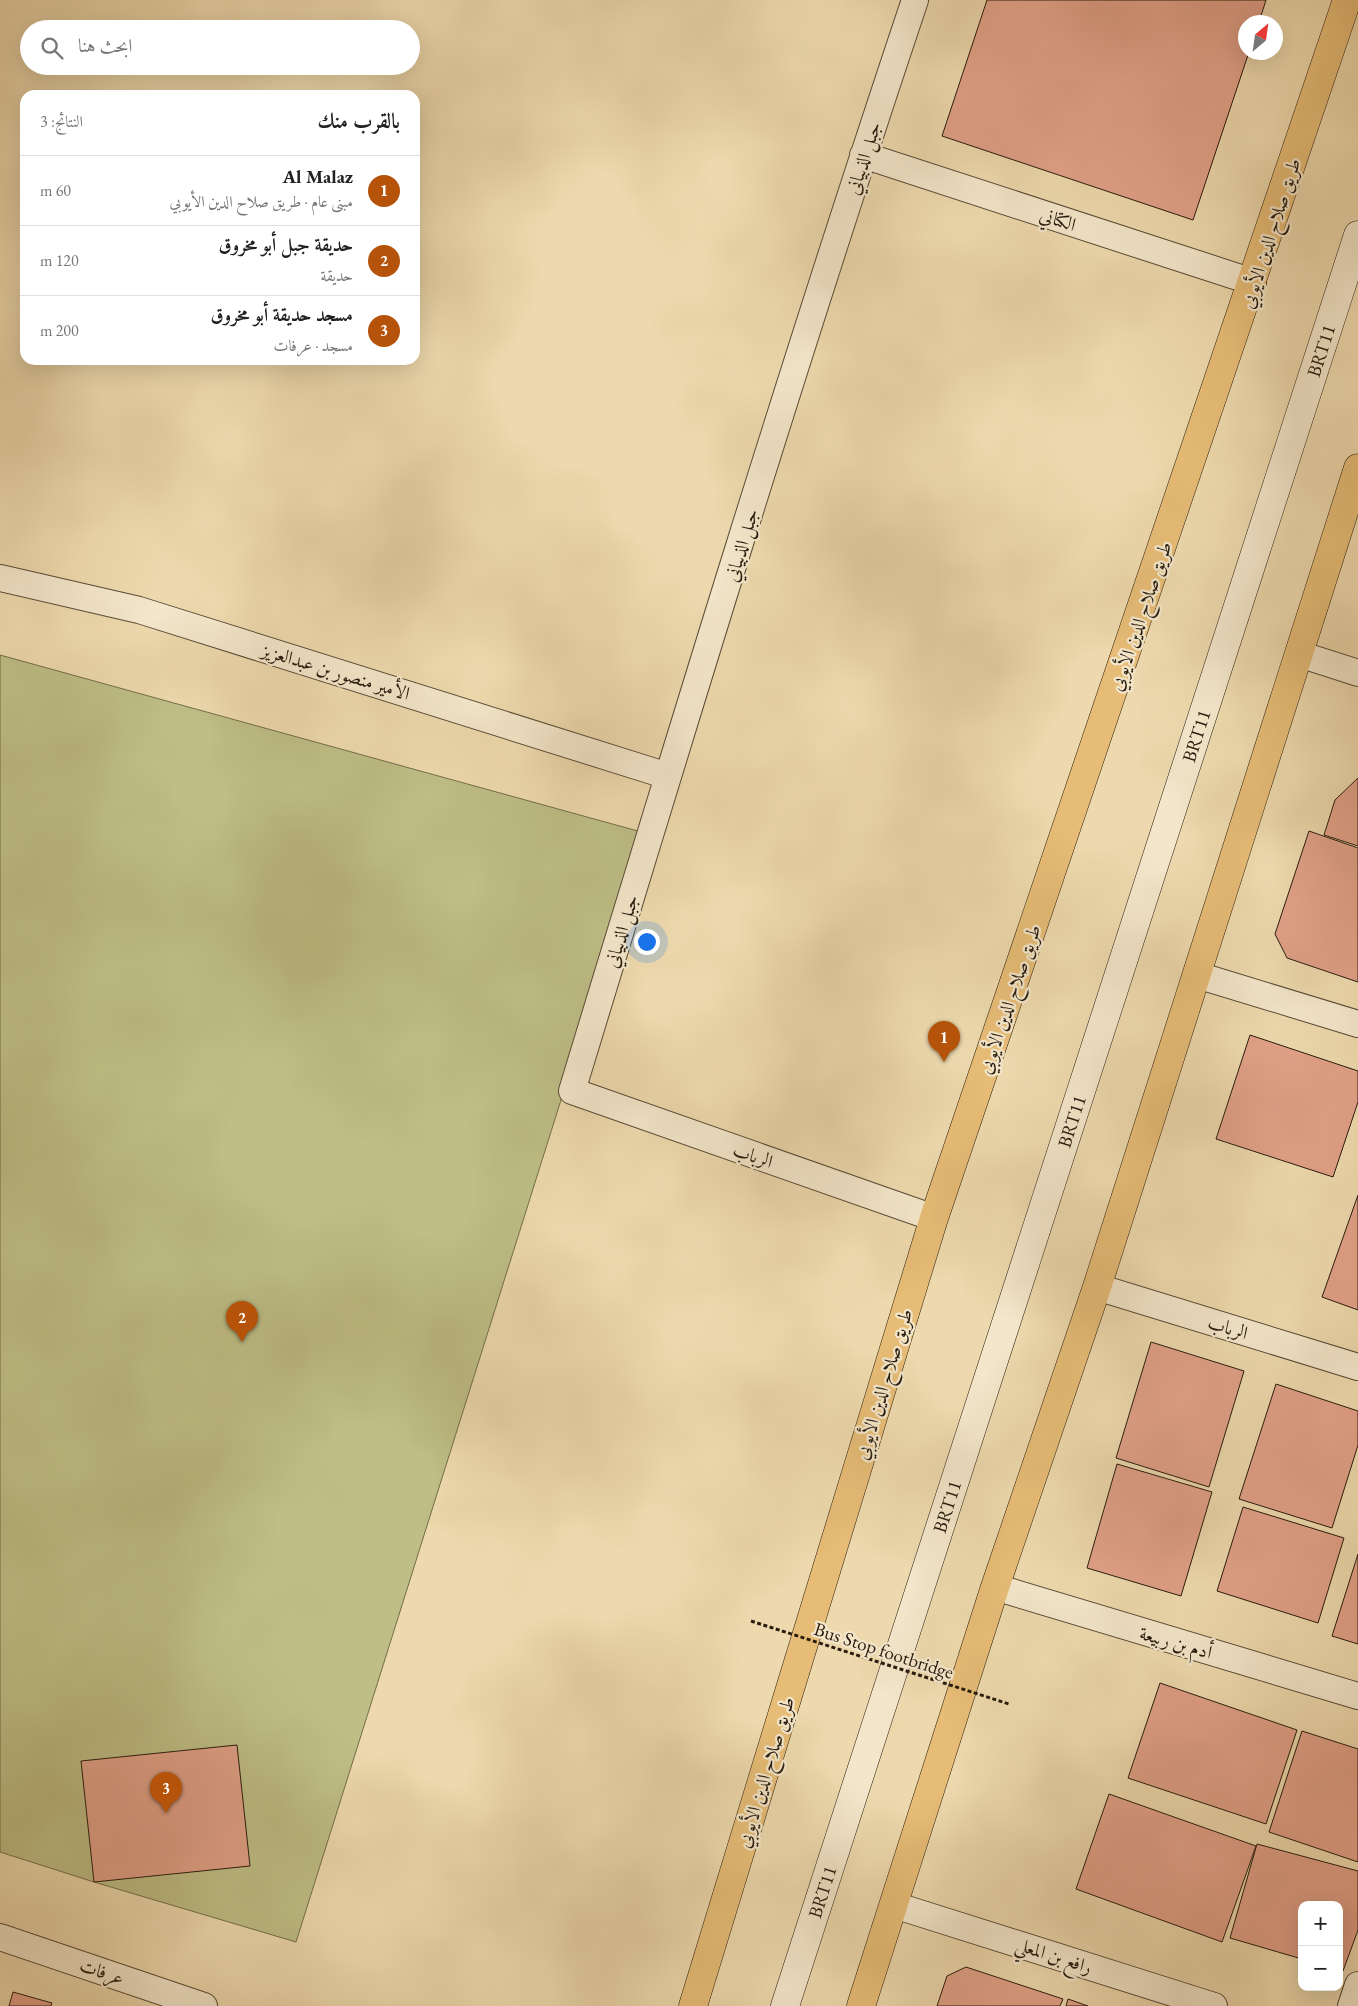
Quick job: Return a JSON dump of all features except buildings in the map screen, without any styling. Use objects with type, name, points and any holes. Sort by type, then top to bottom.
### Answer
[{"type":"main road","name":"طريق صلاح الدين الأيوبي","points":[[693,2006],[934,1218],[1254,282],[1347,0]]},
{"type":"main road","name":"BRT11","points":[[785,2006],[1358,235]]},
{"type":"main road","points":[[861,2006],[995,1586],[1097,1287],[1358,468]]},
{"type":"street","name":"جبل الذبياني","points":[[572,1091],[668,776],[864,155],[915,0]]},
{"type":"street","name":"الكتاني","points":[[864,155],[1254,282]]},
{"type":"street","name":"الأمير منصور بن عبدالعزيز","points":[[0,578],[139,610],[668,776]]},
{"type":"street","points":[[1299,654],[1358,673]]},
{"type":"street","points":[[1197,975],[1358,1024]]},
{"type":"street","name":"الرباب","points":[[572,1091],[934,1218]]},
{"type":"street","name":"الرباب","points":[[1097,1287],[1358,1367]]},
{"type":"street","name":"أدم بن ربيعة","points":[[995,1586],[1358,1696]]},
{"type":"street","name":"رافع بن المعلي","points":[[894,1906],[1214,2006]]},
{"type":"street","name":"عرفات","points":[[0,1936],[204,2006]]},
{"type":"street","points":[[1351,2006],[1358,1985]]},
{"type":"path","name":"Bus Stop footbridge","points":[[751,1622],[1009,1704]]},
{"type":"green space","points":[[0,655],[645,833],[296,1942],[0,1852]]},
{"type":"place","name":"Al Malaz","points":[[944,1062]]},
{"type":"place","name":"حديقة جبل أبو مخروق","points":[[242,1342]]},
{"type":"place","name":"مسجد حديقة أبو مخروق","points":[[166,1813]]}]
